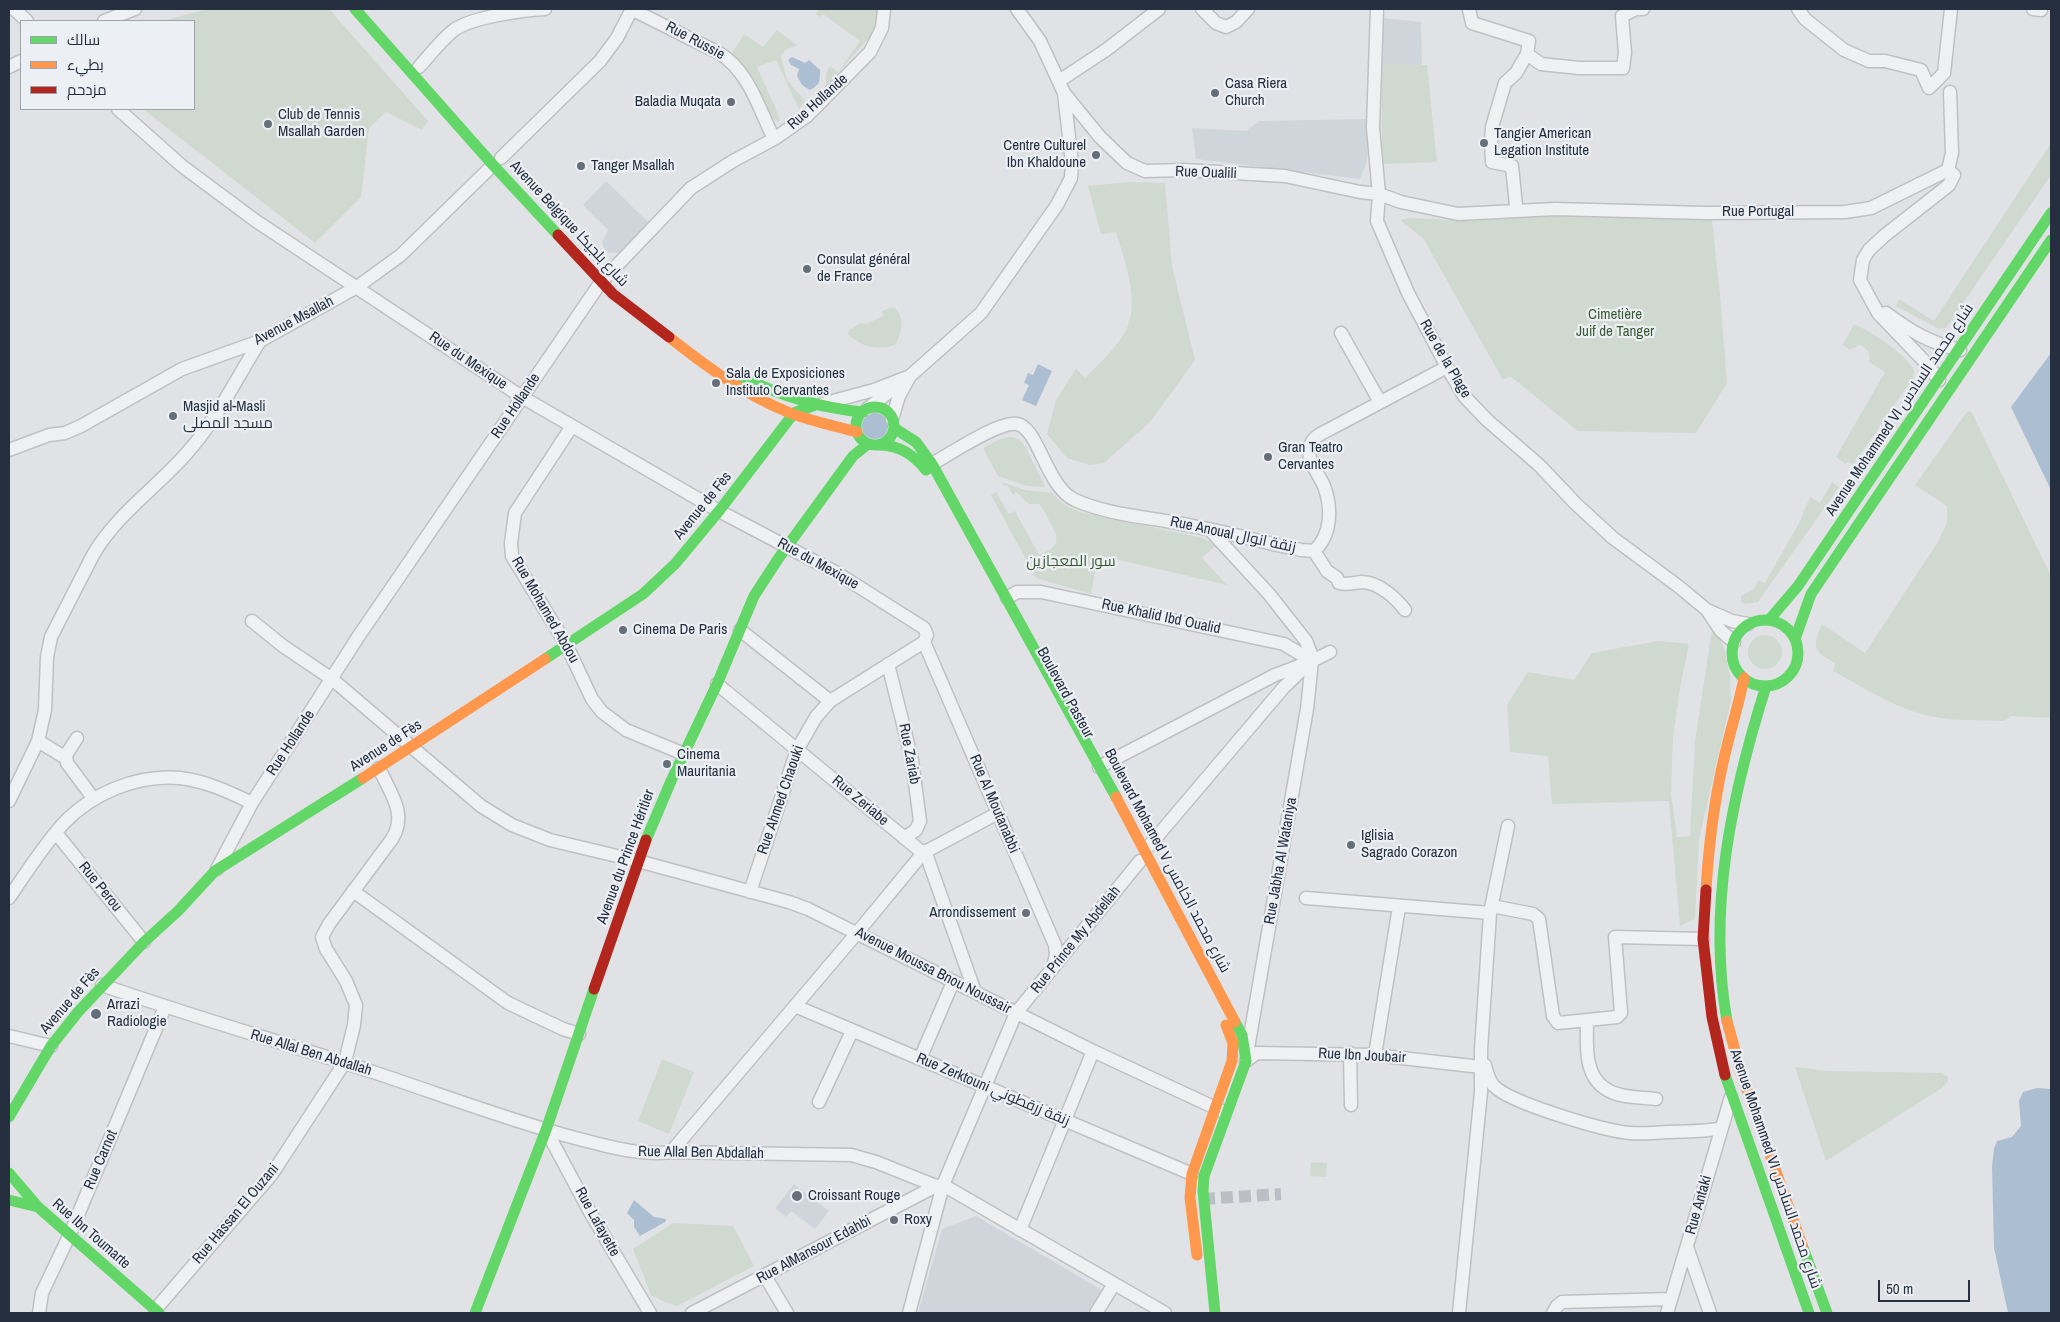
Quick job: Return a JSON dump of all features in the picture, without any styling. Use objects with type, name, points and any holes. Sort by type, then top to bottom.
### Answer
[{"type":"main road","name":"Avenue Belgique شارع بلجيكا","points":[[354,9],[497,161],[604,279],[620,300],[728,380],[760,400],[794,414],[857,432]]},
{"type":"main road","name":"Avenue Belgique شارع بلجيكا","points":[[368,9],[497,161]]},
{"type":"main road","name":"Avenue Mohammed VI شارع محمد السادس","points":[[1769,620],[1798,586],[1960,350],[2051,213]]},
{"type":"main road","name":"Avenue Mohammed VI شارع محمد السادس","points":[[1795,639],[1811,594],[2051,240]]},
{"type":"main road","name":"Avenue Belgique شارع بلجيكا","points":[[604,279],[727,369],[772,391],[815,405],[865,411]]},
{"type":"main road","points":[[794,414],[815,405]]},
{"type":"main road","points":[[876,408],[884,410],[893,423],[891,437],[873,444],[860,437],[857,432],[857,422],[865,411],[876,408]]},
{"type":"main road","name":"Avenue de Fès","points":[[9,1117],[51,1046],[102,984],[178,911],[215,871],[413,746],[566,644],[609,618],[649,589],[674,564],[719,510],[794,414]]},
{"type":"main road","name":"Boulevard Mohamed V شارع محمد الخامس","points":[[893,423],[925,452],[932,464],[1100,767],[1236,1022],[1245,1044],[1246,1061],[1192,1174],[1190,1198],[1198,1263]]},
{"type":"main road","name":"Avenue du Prince Héritier","points":[[475,1313],[546,1130],[648,833],[717,684],[754,596],[787,546],[852,456],[873,444]]},
{"type":"main road","name":"Boulevard Pasteur","points":[[873,444],[888,444],[905,450],[918,461],[930,477],[1140,861],[1230,1034],[1233,1043],[1232,1061],[1222,1093]]},
{"type":"main road","points":[[1769,620],[1787,628],[1795,639],[1798,656],[1792,672],[1778,683],[1766,686],[1754,684],[1744,678],[1733,662],[1732,648],[1734,642],[1748,624],[1755,621],[1769,620]]},
{"type":"main road","name":"Avenue Mohammed VI شارع محمد السادس","points":[[1744,678],[1739,706],[1729,737],[1719,783],[1708,849],[1702,939],[1718,1050],[1731,1097],[1809,1313]]},
{"type":"main road","name":"Avenue Mohammed VI شارع محمد السادس","points":[[1766,686],[1741,769],[1721,878],[1719,919],[1725,1010],[1742,1074],[1772,1163],[1827,1313]]},
{"type":"main road","name":"Boulevard Mohamed V شارع محمد الخامس","points":[[1215,1313],[1203,1191],[1204,1176],[1222,1110],[1222,1093]]},
{"type":"main road","name":"Rue Ibn Toumarte","points":[[9,1173],[38,1208],[157,1311]]},
{"type":"main road","points":[[9,1200],[38,1208]]},
{"type":"main road","points":[[1201,1290],[1204,1313]]},
{"type":"street","points":[[14,9],[27,20]]},
{"type":"street","points":[[107,20],[135,9]]},
{"type":"street","points":[[419,67],[447,36],[459,27],[525,9],[545,9]]},
{"type":"street","name":"Avenue Msallah","points":[[9,450],[49,435],[65,433],[81,426],[182,369],[260,341],[357,287],[401,255],[600,61],[617,38],[632,9]]},
{"type":"street","name":"Rue Russie","points":[[632,9],[719,52],[731,61],[746,81],[774,139]]},
{"type":"street","name":"Rue Hollande","points":[[215,871],[252,803],[358,637],[604,279],[691,188],[733,161],[774,139],[807,116],[870,52],[882,28],[884,9]]},
{"type":"street","points":[[865,411],[910,376],[981,313],[1065,192],[1072,171],[1061,87],[1040,41],[1017,9]]},
{"type":"street","points":[[1061,87],[1159,9]]},
{"type":"street","points":[[1202,9],[1216,23],[1226,27],[1236,22],[1248,9]]},
{"type":"street","name":"Rue de la Plage","points":[[1377,9],[1374,145],[1379,194],[1377,221],[1384,242],[1447,368],[1464,396],[1487,420],[1540,465],[1576,504],[1613,538],[1707,610]]},
{"type":"street","points":[[1469,9],[1472,23],[1529,41],[1527,54],[1516,73],[1505,83],[1492,127],[1492,162],[1512,166],[1516,206]]},
{"type":"street","points":[[1527,54],[1542,64],[1580,68],[1623,68],[1625,53],[1622,16],[1636,9],[1643,9]]},
{"type":"street","points":[[1798,9],[1804,19],[1844,50],[1869,60],[1886,61],[1921,70],[1929,88],[1944,73],[1951,9]]},
{"type":"street","name":"Rue Oualili","points":[[1061,87],[1100,138],[1127,163],[1145,171],[1184,170],[1277,175],[1379,194]]},
{"type":"street","points":[[1939,380],[1925,362],[1878,313],[1860,280],[1863,260],[1869,250],[1949,185],[1954,175],[1948,170],[1952,153],[1950,92]]},
{"type":"street","name":"Rue du Mexique","points":[[119,110],[152,142],[256,221],[522,397],[719,510],[837,573],[914,620],[926,632],[926,639],[921,644]]},
{"type":"street","name":"Rue Portugal","points":[[1379,194],[1401,202],[1458,214],[1555,209],[1845,212],[1872,208],[1948,170]]},
{"type":"street","points":[[1874,304],[1912,332],[1938,344],[1960,350]]},
{"type":"street","points":[[1341,333],[1380,402]]},
{"type":"street","points":[[9,801],[38,741],[45,710],[47,657],[51,637],[93,556],[126,514],[184,456],[201,436],[260,341]]},
{"type":"street","name":"Rue Anoual زنقة انوال","points":[[932,464],[991,431],[1010,424],[1020,425],[1029,431],[1057,486],[1068,496],[1087,504],[1110,510],[1209,529],[1301,550],[1314,551],[1326,532],[1329,514],[1324,485],[1309,455],[1310,447],[1316,437],[1447,368]]},
{"type":"street","points":[[815,405],[856,396],[910,376]]},
{"type":"street","points":[[893,423],[899,396],[910,376]]},
{"type":"street","name":"Rue Mohamed Abdou","points":[[572,426],[515,513],[510,543],[512,556],[566,644],[592,699],[602,712],[626,730],[684,754]]},
{"type":"street","points":[[1209,529],[1269,594],[1302,634],[1310,648],[1312,661]]},
{"type":"street","points":[[1314,551],[1327,571],[1337,578],[1338,582],[1347,585],[1363,582],[1384,590],[1405,610]]},
{"type":"street","name":"Rue Khalid Ibd Oualid","points":[[1006,598],[1017,592],[1041,592],[1284,644],[1312,661]]},
{"type":"street","points":[[1707,610],[1732,621],[1748,624]]},
{"type":"street","points":[[1707,610],[1722,631],[1734,642]]},
{"type":"street","name":"Avenue Moussa Bnou Noussair","points":[[252,621],[282,646],[332,678],[481,806],[512,825],[550,840],[638,861],[808,909],[1093,1051],[1222,1110]]},
{"type":"street","points":[[740,630],[830,701]]},
{"type":"street","name":"Rue Ahmed Chaouki","points":[[750,892],[797,750],[816,717],[830,701],[921,644]]},
{"type":"street","name":"Rue Al Moutanabbi","points":[[921,644],[998,813],[1054,945],[1056,955],[1053,967]]},
{"type":"street","points":[[1100,767],[1274,675],[1330,652]]},
{"type":"street","points":[[1149,846],[1284,687],[1312,661]]},
{"type":"street","name":"Rue Jabha Al Wataniya","points":[[1246,1061],[1307,709],[1312,661]]},
{"type":"street","name":"Rue Zariab","points":[[888,664],[911,753],[920,821],[916,830],[904,838]]},
{"type":"street","name":"Rue Zeriabe","points":[[717,684],[904,838],[924,852]]},
{"type":"street","points":[[66,758],[77,738]]},
{"type":"street","points":[[38,741],[66,758],[69,767],[93,798]]},
{"type":"street","points":[[345,1062],[357,1010],[346,982],[326,949],[322,936],[328,924],[392,840],[400,823],[399,812],[379,768]]},
{"type":"street","points":[[9,898],[56,833],[72,815],[93,798],[138,782],[172,778],[191,780],[214,786],[252,803]]},
{"type":"street","points":[[671,1152],[924,852],[998,813]]},
{"type":"street","points":[[1459,1313],[1478,1130],[1481,1050],[1491,910],[1508,826]]},
{"type":"street","name":"Rue Perou","points":[[56,833],[144,942]]},
{"type":"street","points":[[924,852],[975,992]]},
{"type":"street","name":"Rue Prince My Abdellah","points":[[909,1313],[939,1186],[985,1087],[1016,1012],[1140,861]]},
{"type":"street","points":[[353,891],[508,1003],[563,1029],[579,1034]]},
{"type":"street","points":[[1306,898],[1399,907],[1491,910],[1537,916],[1541,924],[1554,1019],[1558,1023],[1616,1017],[1621,1013],[1615,937],[1702,939]]},
{"type":"street","points":[[1375,1055],[1399,907]]},
{"type":"street","points":[[920,1059],[953,982]]},
{"type":"street","name":"Rue Allal Ben Abdallah","points":[[102,984],[165,1007],[345,1062],[546,1130],[619,1150],[657,1154],[671,1152],[850,1155],[876,1162],[939,1186],[1165,1313]]},
{"type":"street","name":"Rue Zerktouni زنقة زرقطوني","points":[[795,1006],[1192,1174]]},
{"type":"street","name":"Rue Carnot","points":[[39,1313],[42,1293],[70,1234],[165,1007]]},
{"type":"street","points":[[1587,1020],[1588,1062],[1594,1078],[1606,1090],[1622,1095],[1656,1099]]},
{"type":"street","points":[[819,1102],[852,1031]]},
{"type":"street","points":[[9,1036],[51,1046]]},
{"type":"street","points":[[1481,1050],[1489,1080],[1495,1087],[1538,1108],[1612,1130],[1629,1133],[1703,1132],[1722,1128]]},
{"type":"street","points":[[1020,1230],[1093,1051]]},
{"type":"street","name":"Rue Ibn Joubair","points":[[1246,1061],[1256,1053],[1350,1053],[1481,1067]]},
{"type":"street","points":[[1350,1053],[1351,1105]]},
{"type":"street","name":"Rue Hassan El Ouzani","points":[[157,1311],[272,1174],[345,1062]]},
{"type":"street","name":"Rue Antaki","points":[[1667,1313],[1731,1097]]},
{"type":"street","name":"Rue Lafayette","points":[[546,1130],[591,1214],[650,1313]]},
{"type":"street","name":"Rue AlMansour Edahbi","points":[[692,1313],[939,1186]]},
{"type":"street","points":[[1686,1247],[1710,1313]]},
{"type":"street","points":[[765,1276],[787,1313]]},
{"type":"street","points":[[1096,1313],[1114,1284]]},
{"type":"street","points":[[1553,1313],[1562,1302],[1671,1299]]},
{"type":"shaded area","points":[[1382,18],[1421,22],[1422,65],[1382,65]]},
{"type":"shaded area","points":[[1368,119],[1367,161],[1360,179],[1196,159],[1192,128],[1246,131],[1259,121]]},
{"type":"shaded area","points":[[606,181],[649,223],[620,253],[605,252],[602,242],[608,230],[583,205]]},
{"type":"shaded area","name":"Croissant Rouge","points":[[794,1184],[829,1211],[815,1229],[791,1211],[786,1217],[775,1208]]},
{"type":"shaded area","points":[[976,1216],[1102,1290],[1087,1313],[918,1313],[942,1229]]},
{"type":"green space","name":"Club de Tennis Msallah Garden","points":[[208,9],[329,9],[428,121],[422,130],[386,112],[369,128],[361,197],[315,243],[144,110],[195,110],[195,20],[166,20]]},
{"type":"green space","points":[[819,9],[877,9],[875,29],[826,86],[826,74],[830,66],[838,72],[860,41],[823,14],[820,17],[816,14]]},
{"type":"green space","points":[[777,30],[797,45],[785,50],[781,56],[787,80],[805,101],[799,109],[776,60],[757,67],[778,114],[779,123],[767,114],[730,56],[744,34],[763,47]]},
{"type":"green space","points":[[1382,65],[1427,65],[1437,162],[1382,164]]},
{"type":"green space","points":[[2051,143],[2051,175],[1946,328],[1939,329],[1896,306],[1899,299],[1934,321]]},
{"type":"green space","points":[[1129,182],[1165,183],[1172,266],[1195,360],[1151,421],[1104,463],[1090,465],[1067,458],[1047,434],[1056,400],[1076,369],[1085,378],[1115,346],[1124,334],[1129,322],[1132,310],[1132,297],[1124,257],[1116,232],[1101,234],[1088,186]]},
{"type":"green space","name":"Cimetière Juif de Tanger","points":[[1553,216],[1712,220],[1727,383],[1696,433],[1578,431],[1510,376],[1503,380],[1423,238],[1400,220],[1411,218],[1468,221]]},
{"type":"green space","points":[[893,307],[900,315],[902,324],[896,344],[883,348],[870,347],[848,334],[849,330],[861,323],[866,324],[883,316],[882,311]]},
{"type":"green space","points":[[1854,324],[1894,349],[1908,361],[1914,373],[1913,378],[1853,465],[1848,462],[1845,464],[1836,457],[1885,372],[1869,362],[1869,353],[1864,347],[1859,345],[1850,350],[1843,345]]},
{"type":"green space","points":[[1969,411],[1972,413],[2051,576],[2051,718],[2011,716],[2004,721],[1970,720],[1943,718],[1908,710],[1833,671],[1835,663],[1822,655],[1816,648],[1822,624],[1865,653],[1938,542],[1947,522],[1947,506],[1915,485]]},
{"type":"green space","points":[[1010,437],[1019,439],[1026,448],[1045,487],[1027,486],[998,476],[983,448],[1000,439]]},
{"type":"green space","name":"سور المعجازين","points":[[1002,482],[1025,490],[1052,493],[1063,504],[1080,512],[1204,538],[1215,546],[1202,558],[1227,585],[1098,555],[1091,594],[1036,578],[991,495],[996,492],[1009,514],[1015,511],[1039,555],[1051,549],[1054,545],[1056,542],[1055,533],[1047,515],[1039,504],[1029,504],[1016,492],[1013,495],[1007,485],[1004,486]]},
{"type":"green space","points":[[1832,482],[1839,487],[1758,602],[1746,604],[1741,602],[1741,596],[1754,589],[1758,580],[1765,583],[1799,523],[1810,497],[1820,503]]},
{"type":"green space","points":[[1712,630],[1720,639],[1724,648],[1730,676],[1731,700],[1699,839],[1695,919],[1680,926],[1669,801],[1552,804],[1548,756],[1510,752],[1507,705],[1528,672],[1574,680],[1592,653],[1658,641],[1689,644],[1673,737],[1671,794],[1677,837],[1690,836],[1695,741]]},
{"type":"green space","points":[[1765,635],[1777,640],[1782,652],[1777,664],[1765,669],[1753,664],[1748,652],[1753,640]]},
{"type":"green space","points":[[662,1059],[694,1072],[669,1134],[638,1121]]},
{"type":"green space","points":[[1795,1067],[1827,1071],[1941,1073],[1948,1077],[1948,1081],[1942,1088],[1826,1161]]},
{"type":"green space","points":[[1311,1162],[1327,1163],[1326,1177],[1310,1176]]},
{"type":"green space","points":[[673,1223],[733,1226],[754,1266],[677,1306],[651,1295],[633,1249]]},
{"type":"water","points":[[792,57],[805,63],[809,60],[820,70],[816,86],[810,90],[802,85],[797,76],[799,69],[791,65],[788,60]]},
{"type":"water","points":[[2051,353],[2051,490],[2011,407]]},
{"type":"water","points":[[1038,364],[1052,371],[1036,406],[1022,400],[1029,385],[1024,383],[1028,373],[1033,375]]},
{"type":"water","points":[[875,413],[884,417],[888,426],[884,435],[875,439],[866,435],[862,426],[866,417]]},
{"type":"water","points":[[2037,1088],[2051,1089],[2051,1313],[2008,1313],[1994,1248],[1992,1166],[1994,1149],[1997,1141],[2012,1137],[2021,1126],[2019,1101],[2023,1092]]},
{"type":"water","points":[[634,1200],[654,1217],[666,1219],[665,1222],[640,1236],[634,1227],[634,1220],[627,1213]]},
{"type":"tunnel","points":[[1203,1199],[1281,1194]]},
{"type":"traffic: fast","points":[[355,9],[493,165],[558,235]]},
{"type":"traffic: fast","points":[[1769,620],[1798,586],[2051,213]]},
{"type":"traffic: fast","points":[[1795,639],[1811,594],[2051,240]]},
{"type":"traffic: fast","points":[[742,377],[771,390],[801,400],[831,408],[863,412]]},
{"type":"traffic: fast","points":[[545,659],[643,594],[675,564],[719,511],[794,413],[815,405]]},
{"type":"traffic: fast","points":[[875,407],[888,413],[894,426],[888,439],[875,445],[862,439],[856,426],[862,413],[875,407]]},
{"type":"traffic: fast","points":[[894,428],[916,442],[932,464],[1116,797]]},
{"type":"traffic: fast","points":[[646,840],[671,781],[717,684],[754,596],[778,559],[853,456],[868,444]]},
{"type":"traffic: fast","points":[[878,445],[893,447],[911,455],[926,470]]},
{"type":"traffic: fast","points":[[1765,620],[1778,622],[1788,630],[1796,640],[1798,653],[1796,666],[1788,676],[1778,684],[1765,686],[1752,684],[1742,676],[1734,666],[1732,653],[1734,640],[1742,630],[1752,622],[1765,620]]},
{"type":"traffic: fast","points":[[1727,1021],[1722,979],[1720,936],[1726,852],[1743,768],[1766,686]]},
{"type":"traffic: fast","points":[[9,1117],[51,1046],[78,1012],[215,871],[363,778]]},
{"type":"traffic: fast","points":[[475,1313],[546,1130],[594,989]]},
{"type":"traffic: fast","points":[[1215,1313],[1203,1191],[1204,1176],[1246,1061],[1242,1035],[1235,1022]]},
{"type":"traffic: fast","points":[[1725,1075],[1809,1313]]},
{"type":"traffic: fast","points":[[9,1173],[38,1207],[159,1313]]},
{"type":"traffic: fast","points":[[9,1200],[38,1207]]},
{"type":"traffic: fast","points":[[1802,1245],[1827,1313]]},
{"type":"traffic: slow","points":[[669,337],[712,369],[757,398],[798,416],[857,432]]},
{"type":"traffic: slow","points":[[363,778],[545,659]]},
{"type":"traffic: slow","points":[[1706,890],[1711,832],[1717,794],[1724,757],[1744,678]]},
{"type":"traffic: slow","points":[[1116,797],[1235,1022]]},
{"type":"traffic: slow","points":[[1727,1021],[1741,1073],[1802,1245]]},
{"type":"traffic: slow","points":[[1197,1255],[1190,1198],[1192,1174],[1232,1061],[1233,1043],[1226,1025]]},
{"type":"traffic: jam","points":[[558,235],[613,294],[669,337]]},
{"type":"traffic: jam","points":[[594,989],[646,840]]},
{"type":"traffic: jam","points":[[1706,890],[1703,939],[1712,1017],[1725,1075]]},
{"type":"place","name":"Casa Riera Church","points":[[1215,93]]},
{"type":"place","name":"Baladia Muqata","points":[[731,102]]},
{"type":"place","name":"Club de Tennis Msallah Garden","points":[[268,124]]},
{"type":"place","name":"Tangier American Legation Institute","points":[[1484,143]]},
{"type":"place","name":"Centre Culturel Ibn Khaldoune","points":[[1096,155]]},
{"type":"place","name":"Tanger Msallah","points":[[581,166]]},
{"type":"place","name":"Consulat général de France","points":[[807,269]]},
{"type":"place","name":"Sala de Exposiciones Instituto Cervantes","points":[[716,383]]},
{"type":"place","name":"Masjid al-Masli مسجد المصلى","points":[[173,416]]},
{"type":"place","name":"Gran Teatro Cervantes","points":[[1268,457]]},
{"type":"place","name":"Cinema De Paris","points":[[623,630]]},
{"type":"place","name":"Cinema Mauritania","points":[[667,764]]},
{"type":"place","name":"Iglisia Sagrado Corazon","points":[[1351,845]]},
{"type":"place","name":"Arrondissement","points":[[1026,913]]},
{"type":"place","name":"Arrazi Radiologie","points":[[96,1014]]},
{"type":"place","name":"Croissant Rouge","points":[[797,1196]]},
{"type":"place","name":"Roxy","points":[[894,1220]]}]
